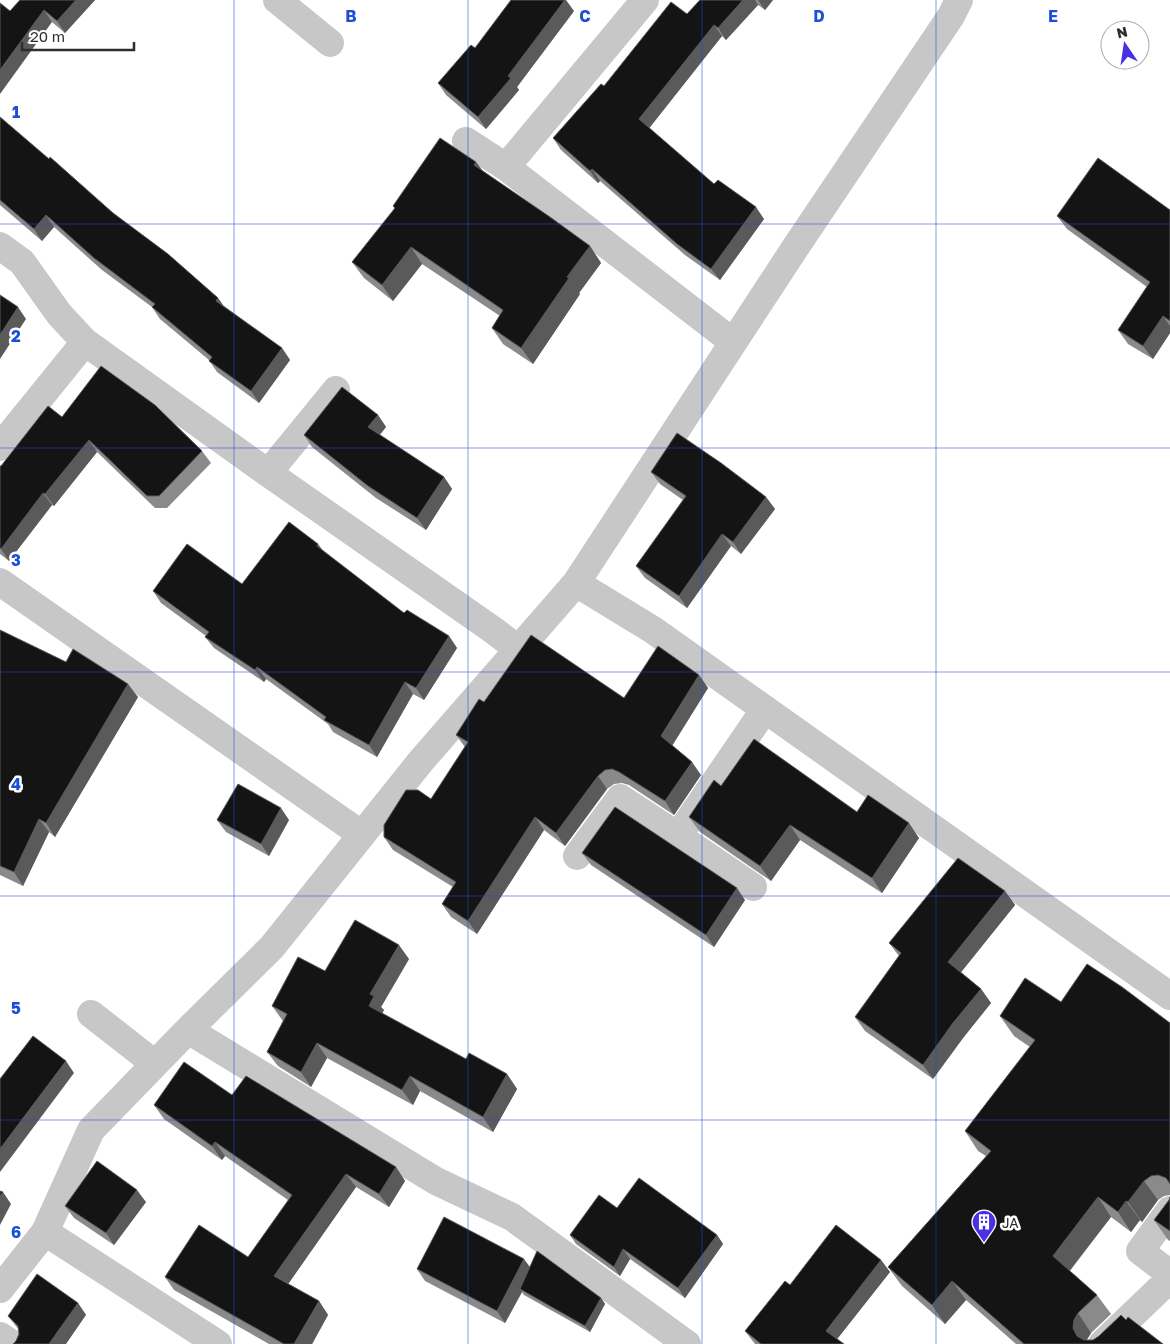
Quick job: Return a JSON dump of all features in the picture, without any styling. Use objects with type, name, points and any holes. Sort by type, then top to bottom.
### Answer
[{"type":"street","points":[[277,0],[330,43]]},
{"type":"street","points":[[506,167],[645,0]]},
{"type":"street","points":[[0,1289],[45,1232],[91,1130],[272,947],[421,760],[576,583],[874,128],[951,16],[959,0]]},
{"type":"street","points":[[466,141],[506,167],[733,342]]},
{"type":"street","points":[[0,246],[22,262],[59,314],[85,342],[518,649]]},
{"type":"street","points":[[0,447],[85,342]]},
{"type":"street","points":[[268,473],[336,390]]},
{"type":"street","points":[[0,582],[361,834]]},
{"type":"street","points":[[576,583],[652,630],[1170,996]]},
{"type":"street","points":[[678,836],[765,709]]},
{"type":"street","points":[[577,856],[620,798],[753,887]]},
{"type":"street","points":[[91,1014],[155,1064]]},
{"type":"street","points":[[188,1030],[436,1181],[512,1217],[687,1344]]},
{"type":"street","points":[[1170,1210],[1140,1251],[1170,1274]]},
{"type":"street","points":[[45,1232],[218,1344]]},
{"type":"street","points":[[1102,1344],[1170,1279]]},
{"type":"street","points":[[0,1336],[12,1344]]},
{"type":"building","points":[[20,0],[76,0],[57,21],[44,10],[0,70],[0,3],[10,11]]},
{"type":"building","points":[[511,0],[565,0],[508,76],[511,78],[478,117],[438,83],[471,45],[475,48]]},
{"type":"building","points":[[700,0],[743,0],[718,28],[714,25],[639,119],[714,184],[718,180],[756,207],[711,269],[677,244],[592,169],[590,171],[553,138],[601,84],[604,86],[671,2],[687,14]]},
{"type":"building","points":[[0,117],[49,159],[50,157],[113,213],[168,254],[218,298],[216,301],[282,348],[251,391],[209,361],[212,357],[152,307],[155,304],[94,258],[46,215],[34,229],[0,200]]},
{"type":"building","points":[[440,138],[476,162],[474,165],[590,246],[567,277],[569,278],[521,348],[492,328],[503,310],[411,247],[382,285],[352,262],[395,208],[393,206]]},
{"type":"building","points":[[1098,158],[1170,210],[1170,321],[1163,316],[1143,346],[1118,330],[1150,282],[1057,216]]},
{"type":"building","points":[[0,295],[18,307],[0,335]]},
{"type":"building","points":[[101,366],[155,405],[202,451],[159,496],[147,496],[89,440],[45,494],[43,493],[1,549],[0,466],[48,406],[62,417]]},
{"type":"building","points":[[342,387],[378,415],[368,427],[444,477],[417,518],[368,486],[304,435]]},
{"type":"building","points":[[677,433],[766,497],[733,542],[722,534],[679,596],[636,566],[686,496],[651,472]]},
{"type":"building","points":[[289,522],[404,613],[407,610],[449,636],[416,688],[405,682],[369,745],[324,720],[326,717],[257,667],[255,670],[205,637],[209,632],[153,591],[187,544],[242,584]]},
{"type":"building","points":[[0,630],[66,662],[73,649],[128,684],[46,823],[39,819],[14,872],[0,866]]},
{"type":"building","points":[[531,635],[624,698],[658,646],[699,675],[661,736],[692,762],[665,801],[612,769],[605,770],[598,776],[556,833],[535,817],[468,921],[442,904],[456,882],[384,837],[384,825],[406,790],[418,790],[431,799],[468,742],[456,735],[479,699],[484,702]]},
{"type":"building","points":[[754,739],[857,812],[868,795],[909,823],[872,878],[790,825],[760,866],[689,817],[714,780],[721,786]]},
{"type":"building","points":[[238,784],[281,808],[261,844],[217,820]]},
{"type":"building","points":[[615,807],[737,888],[706,935],[582,853]]},
{"type":"building","points":[[958,858],[1005,891],[948,962],[981,989],[953,1023],[923,1065],[855,1017],[901,953],[889,943]]},
{"type":"building","points":[[355,920],[399,945],[370,994],[374,996],[369,1006],[466,1059],[469,1053],[507,1074],[483,1117],[410,1076],[402,1090],[317,1043],[301,1072],[267,1052],[287,1014],[272,1006],[298,957],[325,971]]},
{"type":"building","points":[[1087,964],[1122,987],[1170,1023],[1170,1184],[1166,1178],[1158,1175],[1151,1176],[1144,1181],[1118,1212],[1098,1197],[1053,1256],[1097,1295],[1078,1313],[1074,1320],[1073,1328],[1077,1336],[1084,1340],[1093,1340],[1121,1315],[1126,1320],[1128,1317],[1163,1344],[1024,1344],[952,1281],[932,1305],[888,1267],[991,1151],[965,1131],[1035,1040],[1000,1016],[1025,978],[1061,1002]]},
{"type":"building","points":[[33,1036],[66,1061],[0,1149],[0,1079]]},
{"type":"building","points":[[184,1062],[232,1095],[246,1076],[396,1167],[379,1194],[346,1174],[274,1276],[319,1301],[294,1344],[284,1344],[165,1277],[199,1225],[248,1257],[292,1195],[215,1142],[212,1146],[154,1105]]},
{"type":"building","points":[[97,1161],[137,1190],[106,1233],[65,1206]]},
{"type":"building","points":[[639,1178],[717,1235],[678,1288],[623,1249],[614,1267],[570,1235],[599,1195],[617,1208]]},
{"type":"building","points":[[1170,1197],[1170,1231],[1154,1220]]},
{"type":"building","points":[[444,1217],[524,1259],[497,1311],[417,1269]]},
{"type":"building","points":[[836,1225],[881,1260],[826,1331],[844,1344],[761,1344],[745,1331],[785,1281],[790,1285]]},
{"type":"building","points":[[537,1251],[601,1298],[585,1326],[520,1289]]},
{"type":"building","points":[[37,1274],[78,1303],[49,1344],[13,1344],[19,1334],[18,1326],[8,1316]]},
{"type":"place","name":"JA","points":[[984,1243]]}]
